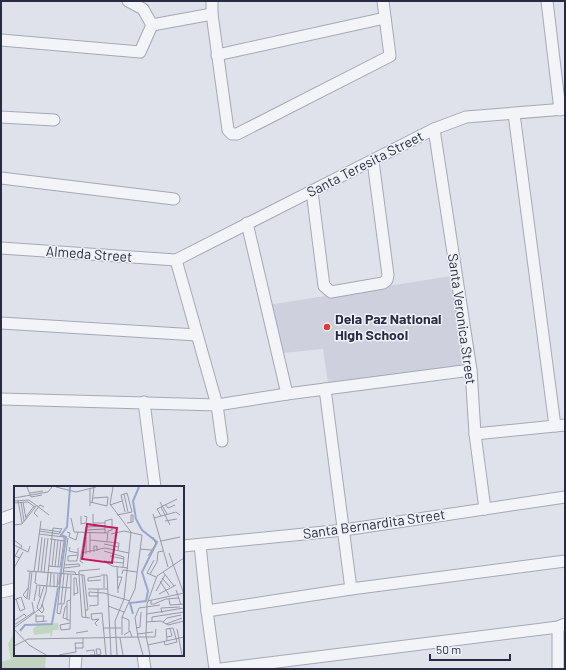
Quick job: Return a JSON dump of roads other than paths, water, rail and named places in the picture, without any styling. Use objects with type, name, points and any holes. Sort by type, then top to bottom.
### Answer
[{"type":"street","points":[[128,1],[143,9],[152,25]]},
{"type":"street","points":[[212,1],[217,55],[228,130],[232,134],[237,134],[390,56],[383,1]]},
{"type":"street","points":[[547,1],[562,110]]},
{"type":"street","points":[[152,25],[212,14]]},
{"type":"street","points":[[217,55],[385,18]]},
{"type":"street","points":[[1,40],[140,52],[152,25]]},
{"type":"street","name":"Santa Teresita Street","points":[[176,260],[434,129],[466,116],[562,110]]},
{"type":"street","points":[[475,434],[560,425],[514,114]]},
{"type":"street","points":[[1,117],[54,120]]},
{"type":"street","name":"Santa Veronica Street","points":[[434,129],[471,370],[475,434],[485,509]]},
{"type":"street","points":[[312,191],[324,286],[326,289],[331,292],[383,283],[387,280],[388,275],[373,161]]},
{"type":"street","points":[[1,178],[174,199]]},
{"type":"street","points":[[247,223],[287,394]]},
{"type":"street","name":"Almeda Street","points":[[1,248],[176,260]]},
{"type":"street","points":[[176,260],[217,405],[222,441]]},
{"type":"street","points":[[1,323],[197,335]]},
{"type":"street","points":[[1,399],[217,405],[287,394],[471,370]]},
{"type":"street","points":[[325,389],[351,589]]},
{"type":"street","points":[[144,402],[155,486]]},
{"type":"street","name":"Santa Bernardita Street","points":[[184,546],[344,530],[565,497]]},
{"type":"street","points":[[1,519],[14,514]]},
{"type":"street","points":[[200,545],[207,611],[216,669]]},
{"type":"street","points":[[207,611],[351,589],[565,561]]},
{"type":"street","points":[[1,592],[14,589]]},
{"type":"street","points":[[221,669],[561,625],[558,669]]},
{"type":"street","points":[[75,669],[76,656]]},
{"type":"street","points":[[143,656],[145,669]]},
{"type":"place","name":"Dela Paz National High School","points":[[327,327]]}]
